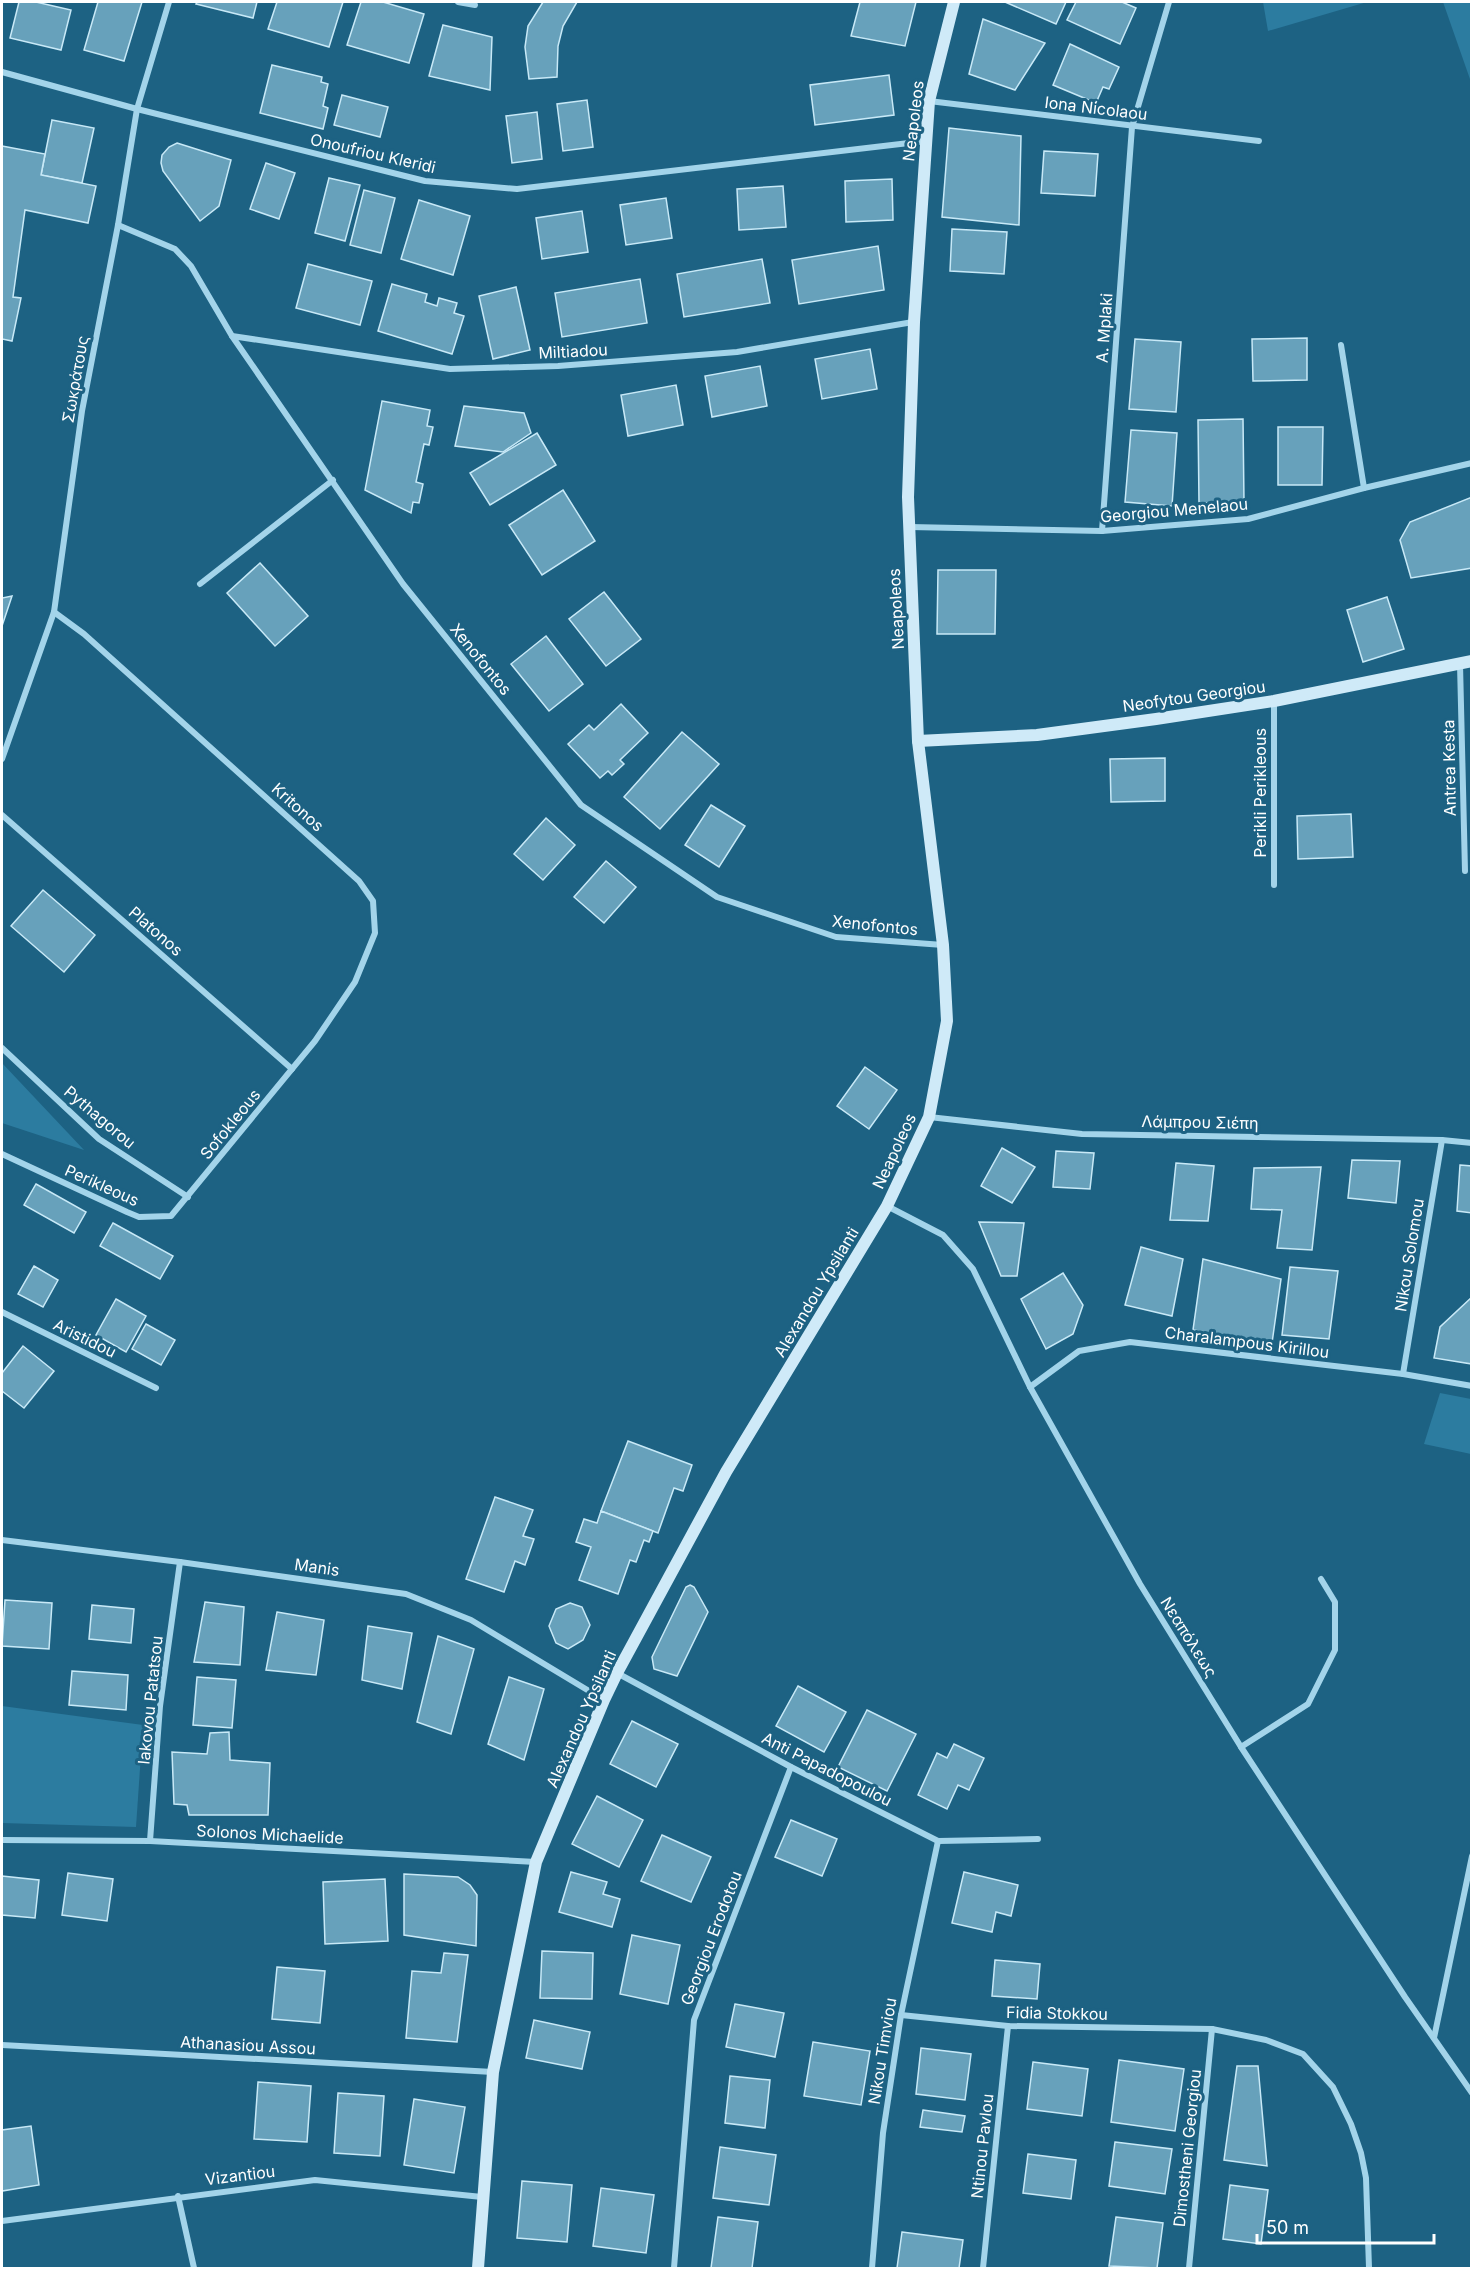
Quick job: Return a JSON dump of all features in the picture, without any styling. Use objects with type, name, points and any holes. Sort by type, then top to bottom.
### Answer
[{"type":"main road","name":"Neapoleos","points":[[887,1206],[929,1116],[947,1021],[943,945],[918,741],[909,527],[914,322],[929,101],[954,2]]},
{"type":"main road","name":"Neofytou Georgiou","points":[[918,741],[1038,735],[1274,701],[1466,662]]},
{"type":"main road","name":"Alexandou Ypsilanti","points":[[478,2268],[493,2072],[536,1862],[617,1673],[726,1472],[887,1206]]},
{"type":"street","name":"Σωκράτους","points":[[2,759],[54,612],[82,411],[118,225],[137,109],[169,2]]},
{"type":"street","points":[[458,2],[475,5]]},
{"type":"street","name":"A. Mplaki","points":[[1101,531],[1132,126],[1169,2]]},
{"type":"street","name":"Onoufriou Kleridi","points":[[2,72],[137,109],[425,181],[517,189],[926,141]]},
{"type":"street","name":"Iona Nicolaou","points":[[929,101],[1259,141]]},
{"type":"street","name":"Xenofontos","points":[[118,225],[176,249],[191,266],[232,336],[403,584],[581,805],[717,897],[836,937],[943,945]]},
{"type":"street","name":"Miltiadou","points":[[232,336],[450,369],[558,366],[737,352],[914,322]]},
{"type":"street","points":[[1341,345],[1364,488]]},
{"type":"street","name":"Georgiou Menelaou","points":[[909,527],[1101,531],[1248,519],[1364,488],[1472,463]]},
{"type":"street","points":[[200,585],[333,480]]},
{"type":"street","name":"Kritonos","points":[[54,612],[84,634],[351,873],[373,901],[375,933],[355,982],[315,1041],[292,1068]]},
{"type":"street","name":"Antrea Kesta","points":[[1465,871],[1466,662]]},
{"type":"street","name":"Perikli Perikleous","points":[[1274,701],[1274,885]]},
{"type":"street","name":"Platonos","points":[[2,815],[292,1068]]},
{"type":"street","name":"Pythagorou","points":[[2,1048],[99,1139],[188,1197]]},
{"type":"street","name":"Sofokleous","points":[[188,1197],[292,1068]]},
{"type":"street","name":"Λάμπρου Σιέπη","points":[[929,1116],[1082,1134],[1442,1140],[1472,1143]]},
{"type":"street","name":"Nikou Solomou","points":[[1403,1374],[1442,1140]]},
{"type":"street","name":"Perikleous","points":[[2,1154],[139,1217],[171,1216],[188,1197]]},
{"type":"street","name":"Νεαπόλεως","points":[[887,1206],[943,1235],[973,1269],[1030,1387],[1140,1584],[1241,1747],[1405,1997],[1472,2093]]},
{"type":"street","name":"Aristidou","points":[[2,1312],[156,1388]]},
{"type":"street","name":"Charalampous Kirillou","points":[[1030,1387],[1079,1351],[1130,1342],[1403,1374],[1472,1386]]},
{"type":"street","name":"Manis","points":[[2,1540],[406,1594],[471,1620],[604,1700]]},
{"type":"street","name":"Iakovou Patatsou","points":[[150,1841],[160,1706],[180,1562]]},
{"type":"street","points":[[1241,1747],[1308,1704],[1335,1650],[1335,1602],[1321,1579]]},
{"type":"street","name":"Anti Papadopoulou","points":[[617,1673],[791,1767],[938,1841],[1038,1839]]},
{"type":"street","name":"Georgiou Erodotou","points":[[674,2268],[694,2020],[791,1767]]},
{"type":"street","name":"Solonos Michaelide","points":[[2,1840],[150,1841],[536,1862]]},
{"type":"street","name":"Nikou Timviou","points":[[872,2268],[883,2133],[900,2015],[938,1841]]},
{"type":"street","points":[[1434,2038],[1472,1856]]},
{"type":"street","name":"Fidia Stokkou","points":[[900,2015],[1008,2026],[1212,2029],[1266,2040],[1303,2054],[1333,2087],[1351,2124],[1365,2170],[1369,2268]]},
{"type":"street","name":"Ntinou Pavlou","points":[[982,2268],[1008,2026]]},
{"type":"street","name":"Dimostheni Georgiou","points":[[1189,2268],[1212,2029]]},
{"type":"street","name":"Athanasiou Assou","points":[[2,2045],[493,2072]]},
{"type":"street","name":"Vizantiou","points":[[2,2221],[178,2196],[315,2180],[482,2197]]},
{"type":"street","points":[[178,2196],[194,2268]]},
{"type":"shaded area","points":[[1263,2],[1367,2],[1268,31]]},
{"type":"shaded area","points":[[1443,2],[1471,2],[1471,82]]},
{"type":"shaded area","points":[[2,1063],[84,1150],[2,1123]]},
{"type":"shaded area","points":[[1440,1393],[1471,1399],[1471,1454],[1424,1444]]},
{"type":"shaded area","points":[[2,1706],[143,1725],[136,1827],[2,1823]]},
{"type":"building","points":[[19,2],[36,2],[71,10],[61,50],[10,38]]},
{"type":"building","points":[[98,2],[142,2],[124,61],[84,50]]},
{"type":"building","points":[[197,2],[257,2],[253,18],[196,4]]},
{"type":"building","points":[[277,2],[343,2],[329,47],[268,29]]},
{"type":"building","points":[[361,2],[383,2],[424,14],[409,63],[347,45]]},
{"type":"building","points":[[543,2],[577,2],[563,26],[558,46],[557,77],[529,79],[525,47],[528,26]]},
{"type":"building","points":[[860,2],[916,2],[905,46],[851,36]]},
{"type":"building","points":[[1005,2],[1066,2],[1056,24]]},
{"type":"building","points":[[1076,2],[1122,2],[1136,8],[1120,44],[1067,20]]},
{"type":"building","points":[[983,19],[1045,43],[1015,90],[969,74]]},
{"type":"building","points":[[443,25],[492,37],[490,90],[429,76]]},
{"type":"building","points":[[1070,44],[1119,67],[1109,89],[1103,87],[1096,103],[1053,85]]},
{"type":"building","points":[[272,65],[322,77],[321,82],[328,84],[323,106],[328,108],[323,129],[260,113]]},
{"type":"building","points":[[889,75],[894,115],[815,125],[810,85]]},
{"type":"building","points":[[342,95],[388,107],[380,137],[334,125]]},
{"type":"building","points":[[587,100],[593,147],[563,151],[557,104]]},
{"type":"building","points":[[537,112],[542,159],[512,163],[506,116]]},
{"type":"building","points":[[52,120],[94,128],[82,183],[41,175]]},
{"type":"building","points":[[949,128],[1021,136],[1019,225],[942,217]]},
{"type":"building","points":[[177,143],[231,160],[219,206],[200,221],[163,171],[162,155],[169,147]]},
{"type":"building","points":[[2,146],[45,154],[41,175],[96,186],[88,223],[25,210],[13,297],[21,298],[12,341],[2,339]]},
{"type":"building","points":[[1044,151],[1098,154],[1095,196],[1041,193]]},
{"type":"building","points":[[266,163],[295,173],[279,219],[250,209]]},
{"type":"building","points":[[329,178],[360,185],[345,241],[315,233]]},
{"type":"building","points":[[892,179],[893,220],[846,222],[845,181]]},
{"type":"building","points":[[783,186],[786,227],[739,230],[737,189]]},
{"type":"building","points":[[364,190],[395,198],[381,253],[350,245]]},
{"type":"building","points":[[666,198],[672,238],[626,245],[620,205]]},
{"type":"building","points":[[419,200],[470,216],[453,275],[401,259]]},
{"type":"building","points":[[582,211],[588,252],[542,259],[536,218]]},
{"type":"building","points":[[952,229],[1007,232],[1004,274],[950,271]]},
{"type":"building","points":[[878,246],[884,290],[799,304],[792,260]]},
{"type":"building","points":[[762,259],[770,303],[684,317],[677,274]]},
{"type":"building","points":[[308,264],[372,281],[360,325],[296,308]]},
{"type":"building","points":[[640,279],[647,323],[562,337],[555,293]]},
{"type":"building","points":[[392,284],[427,294],[425,302],[437,306],[439,298],[457,303],[454,313],[464,316],[452,354],[378,331]]},
{"type":"building","points":[[516,287],[530,350],[493,359],[479,296]]},
{"type":"building","points":[[1307,338],[1307,380],[1253,381],[1252,339]]},
{"type":"building","points":[[1135,339],[1181,342],[1176,412],[1129,409]]},
{"type":"building","points":[[870,349],[877,389],[822,399],[815,359]]},
{"type":"building","points":[[760,366],[767,406],[712,417],[705,376]]},
{"type":"building","points":[[676,385],[683,425],[628,436],[621,395]]},
{"type":"building","points":[[382,401],[430,410],[427,426],[433,427],[429,445],[424,444],[416,482],[423,484],[419,503],[413,502],[411,513],[365,490]]},
{"type":"building","points":[[464,406],[524,413],[531,433],[503,452],[455,446]]},
{"type":"building","points":[[1243,419],[1244,502],[1199,503],[1198,420]]},
{"type":"building","points":[[1278,427],[1323,427],[1322,485],[1278,485]]},
{"type":"building","points":[[1131,430],[1177,433],[1172,506],[1125,502]]},
{"type":"building","points":[[537,433],[556,465],[490,505],[470,473]]},
{"type":"building","points":[[563,490],[595,541],[542,575],[509,525]]},
{"type":"building","points":[[1472,497],[1472,568],[1411,578],[1400,540],[1410,522]]},
{"type":"building","points":[[260,563],[308,616],[275,646],[227,593]]},
{"type":"building","points":[[938,570],[996,570],[995,634],[937,634]]},
{"type":"building","points":[[604,592],[641,639],[606,666],[569,619]]},
{"type":"building","points":[[12,596],[2,626],[2,598]]},
{"type":"building","points":[[1387,597],[1404,649],[1363,662],[1347,610]]},
{"type":"building","points":[[546,636],[583,684],[549,711],[511,664]]},
{"type":"building","points":[[621,704],[648,733],[620,760],[624,764],[612,775],[608,771],[600,778],[568,744],[589,725],[594,730]]},
{"type":"building","points":[[682,732],[719,764],[660,829],[624,797]]},
{"type":"building","points":[[1165,758],[1165,801],[1111,802],[1110,759]]},
{"type":"building","points":[[711,805],[745,826],[719,867],[685,845]]},
{"type":"building","points":[[1351,814],[1353,857],[1298,859],[1297,816]]},
{"type":"building","points":[[546,818],[575,845],[543,880],[514,854]]},
{"type":"building","points":[[606,861],[636,887],[604,923],[574,897]]},
{"type":"building","points":[[43,890],[95,935],[64,972],[11,926]]},
{"type":"building","points":[[865,1067],[897,1090],[869,1129],[837,1106]]},
{"type":"building","points":[[1002,1148],[1035,1167],[1012,1203],[981,1186]]},
{"type":"building","points":[[1056,1151],[1094,1153],[1090,1189],[1053,1187]]},
{"type":"building","points":[[1352,1160],[1400,1161],[1396,1203],[1348,1198]]},
{"type":"building","points":[[1176,1163],[1214,1166],[1208,1221],[1170,1220]]},
{"type":"building","points":[[1460,1165],[1472,1166],[1472,1213],[1457,1211]]},
{"type":"building","points":[[1321,1167],[1312,1250],[1277,1248],[1282,1210],[1251,1209],[1254,1168]]},
{"type":"building","points":[[36,1184],[86,1212],[74,1233],[24,1205]]},
{"type":"building","points":[[979,1222],[1024,1223],[1017,1276],[1001,1276]]},
{"type":"building","points":[[113,1223],[173,1256],[160,1279],[100,1246]]},
{"type":"building","points":[[1141,1247],[1183,1259],[1172,1316],[1125,1305]]},
{"type":"building","points":[[1203,1259],[1281,1279],[1272,1343],[1193,1330]]},
{"type":"building","points":[[34,1266],[58,1280],[43,1307],[18,1294]]},
{"type":"building","points":[[1290,1267],[1338,1271],[1329,1339],[1282,1335]]},
{"type":"building","points":[[1063,1273],[1083,1305],[1073,1334],[1046,1349],[1021,1299]]},
{"type":"building","points":[[1472,1297],[1472,1364],[1434,1358],[1440,1327]]},
{"type":"building","points":[[116,1299],[146,1316],[126,1352],[96,1335]]},
{"type":"building","points":[[146,1324],[175,1340],[161,1365],[132,1349]]},
{"type":"building","points":[[23,1346],[54,1371],[24,1408],[2,1391],[2,1373]]},
{"type":"building","points":[[628,1441],[692,1465],[683,1491],[674,1488],[658,1533],[601,1511]]},
{"type":"building","points":[[495,1497],[533,1510],[523,1536],[534,1539],[525,1565],[515,1561],[504,1592],[466,1579]]},
{"type":"building","points":[[601,1511],[653,1531],[649,1542],[644,1540],[636,1562],[630,1560],[618,1594],[579,1580],[591,1547],[576,1542],[584,1519],[597,1523]]},
{"type":"building","points":[[690,1585],[694,1587],[708,1612],[677,1676],[654,1669],[652,1657],[686,1587]]},
{"type":"building","points":[[5,1600],[52,1603],[49,1649],[2,1646]]},
{"type":"building","points":[[205,1602],[244,1607],[240,1665],[194,1662]]},
{"type":"building","points":[[570,1603],[582,1607],[590,1625],[583,1640],[568,1649],[556,1643],[549,1626],[556,1609]]},
{"type":"building","points":[[92,1605],[134,1609],[131,1643],[89,1639]]},
{"type":"building","points":[[277,1612],[324,1620],[316,1675],[266,1670]]},
{"type":"building","points":[[368,1626],[412,1633],[402,1689],[362,1680]]},
{"type":"building","points":[[438,1636],[474,1649],[451,1734],[417,1722]]},
{"type":"building","points":[[72,1671],[128,1675],[126,1710],[69,1705]]},
{"type":"building","points":[[197,1677],[236,1680],[232,1728],[193,1725]]},
{"type":"building","points":[[509,1677],[544,1689],[524,1760],[488,1744]]},
{"type":"building","points":[[798,1686],[846,1712],[824,1752],[776,1726]]},
{"type":"building","points":[[867,1710],[916,1734],[887,1791],[838,1767]]},
{"type":"building","points":[[632,1721],[678,1744],[656,1787],[610,1764]]},
{"type":"building","points":[[229,1732],[230,1760],[270,1763],[268,1815],[189,1815],[187,1805],[174,1804],[172,1752],[207,1754],[210,1733]]},
{"type":"building","points":[[954,1744],[984,1758],[969,1790],[958,1785],[947,1809],[918,1795],[937,1753],[947,1758]]},
{"type":"building","points":[[597,1796],[643,1820],[619,1867],[572,1844]]},
{"type":"building","points":[[791,1820],[837,1839],[822,1876],[775,1857]]},
{"type":"building","points":[[662,1835],[711,1857],[691,1902],[641,1881]]},
{"type":"building","points":[[571,1872],[607,1882],[603,1894],[620,1899],[612,1927],[559,1912]]},
{"type":"building","points":[[964,1872],[1018,1885],[1011,1916],[996,1912],[992,1932],[952,1923]]},
{"type":"building","points":[[68,1873],[113,1879],[107,1921],[62,1915]]},
{"type":"building","points":[[404,1874],[458,1877],[470,1885],[477,1895],[476,1946],[404,1935]]},
{"type":"building","points":[[2,1876],[39,1880],[35,1918],[2,1915]]},
{"type":"building","points":[[385,1879],[388,1941],[325,1944],[323,1882]]},
{"type":"building","points":[[632,1935],[680,1945],[668,2004],[620,1994]]},
{"type":"building","points":[[542,1951],[593,1953],[592,1999],[540,1998]]},
{"type":"building","points":[[444,1953],[468,1955],[457,2042],[406,2038],[412,1971],[441,1973]]},
{"type":"building","points":[[995,1960],[1040,1964],[1037,1999],[992,1996]]},
{"type":"building","points":[[277,1967],[325,1971],[320,2023],[272,2019]]},
{"type":"building","points":[[735,2004],[784,2013],[775,2057],[726,2047]]},
{"type":"building","points":[[534,2020],[590,2032],[582,2069],[526,2058]]},
{"type":"building","points":[[813,2042],[870,2051],[861,2105],[804,2096]]},
{"type":"building","points":[[921,2048],[971,2054],[965,2100],[916,2094]]},
{"type":"building","points":[[1119,2060],[1184,2069],[1175,2131],[1111,2122]]},
{"type":"building","points":[[1033,2062],[1088,2069],[1082,2116],[1027,2109]]},
{"type":"building","points":[[1237,2066],[1258,2066],[1267,2166],[1224,2160]]},
{"type":"building","points":[[730,2076],[770,2080],[765,2128],[725,2123]]},
{"type":"building","points":[[258,2082],[311,2086],[307,2142],[254,2139]]},
{"type":"building","points":[[338,2093],[384,2096],[380,2156],[334,2153]]},
{"type":"building","points":[[414,2099],[465,2107],[454,2173],[404,2165]]},
{"type":"building","points":[[923,2110],[965,2116],[962,2132],[920,2127]]},
{"type":"building","points":[[31,2126],[39,2185],[2,2191],[2,2130]]},
{"type":"building","points":[[1115,2142],[1172,2149],[1165,2194],[1109,2186]]},
{"type":"building","points":[[720,2147],[776,2155],[769,2205],[713,2198]]},
{"type":"building","points":[[1028,2154],[1076,2160],[1071,2199],[1023,2193]]},
{"type":"building","points":[[522,2181],[572,2185],[567,2242],[517,2238]]},
{"type":"building","points":[[1230,2185],[1268,2190],[1261,2244],[1223,2239]]},
{"type":"building","points":[[601,2188],[654,2195],[646,2253],[593,2246]]},
{"type":"building","points":[[718,2217],[758,2222],[752,2268],[711,2268]]},
{"type":"building","points":[[1116,2217],[1163,2223],[1157,2268],[1109,2266]]},
{"type":"building","points":[[902,2232],[963,2240],[959,2268],[897,2268]]}]
